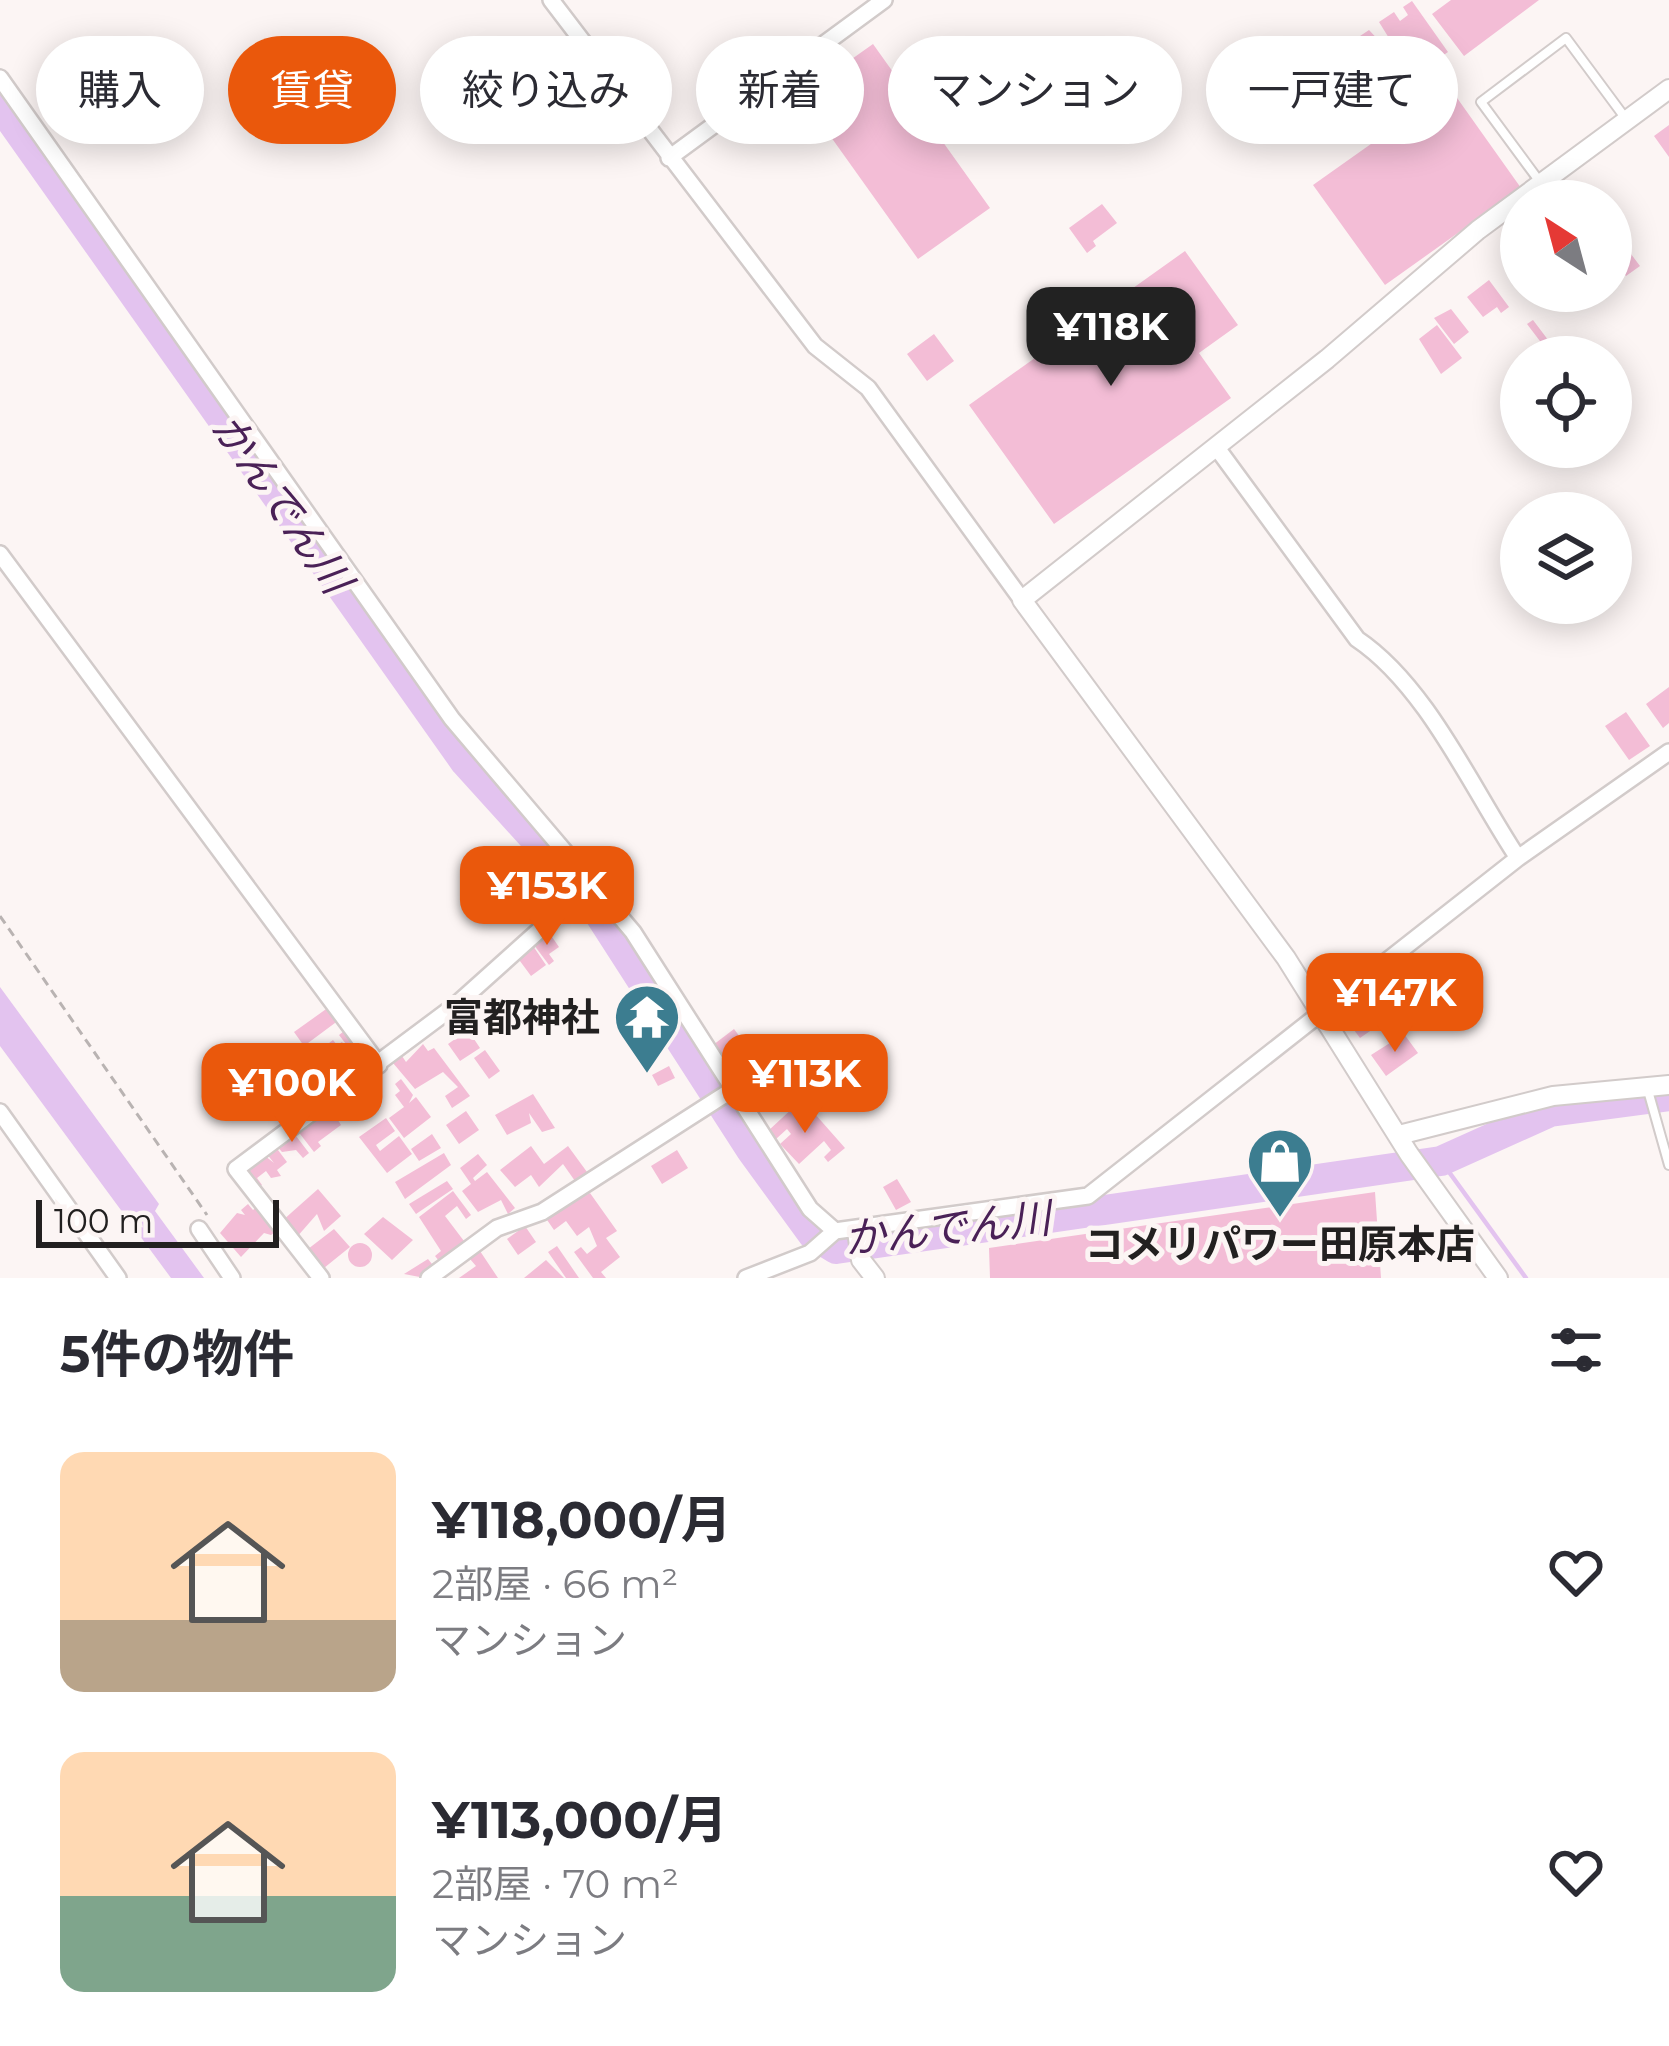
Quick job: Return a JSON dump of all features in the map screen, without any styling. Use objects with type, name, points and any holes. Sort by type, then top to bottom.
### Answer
[{"type":"street","points":[[551,0],[815,346],[868,388],[1286,958],[1409,1154],[1498,1278]]},
{"type":"street","points":[[669,158],[884,0]]},
{"type":"street","points":[[0,78],[452,718],[633,932],[810,1209],[836,1232]]},
{"type":"street","points":[[1545,180],[1669,89]]},
{"type":"street","points":[[1022,601],[1500,217]]},
{"type":"street","points":[[1217,448],[1357,640],[1380,655],[1456,754],[1518,858]]},
{"type":"street","points":[[0,554],[379,1065]]},
{"type":"street","points":[[746,1278],[810,1253],[836,1232],[1088,1196],[1518,858],[1669,752]]},
{"type":"street","points":[[321,1278],[236,1169],[457,1004],[592,883]]},
{"type":"street","points":[[1399,1135],[1553,1096],[1669,1084]]},
{"type":"street","points":[[429,1278],[497,1228],[542,1212],[732,1090]]},
{"type":"street","points":[[0,1112],[118,1278]]},
{"type":"street","points":[[202,1230],[232,1278]]},
{"type":"street","points":[[857,1231],[861,1260],[875,1278]]},
{"type":"lane","points":[[1539,180],[1481,102],[1566,38],[1627,119]]},
{"type":"lane","points":[[1647,1087],[1669,1166]]},
{"type":"path","points":[[0,916],[208,1209],[202,1230]]},
{"type":"shaded area","points":[[0,987],[159,1204],[155,1211],[204,1278],[171,1278],[0,1046]]},
{"type":"building","points":[[1451,0],[1539,0],[1464,56],[1458,36],[1449,36],[1432,14]]},
{"type":"building","points":[[1412,1],[1437,36],[1388,36],[1379,22],[1394,12],[1400,21],[1408,15],[1403,7]]},
{"type":"building","points":[[873,44],[888,65],[888,144],[944,144],[990,208],[918,259],[836,144],[864,144],[864,50]]},
{"type":"building","points":[[1458,99],[1515,180],[1500,180],[1500,203],[1385,285],[1313,185],[1371,144],[1458,144]]},
{"type":"building","points":[[1669,125],[1669,157],[1654,136]]},
{"type":"building","points":[[1102,204],[1117,223],[1093,241],[1096,246],[1087,253],[1069,228]]},
{"type":"building","points":[[1185,251],[1238,325],[1199,353],[1231,398],[1054,524],[969,405]]},
{"type":"building","points":[[1489,280],[1500,295],[1500,312],[1497,307],[1483,317],[1467,297]]},
{"type":"building","points":[[1451,309],[1469,332],[1454,344],[1434,318]]},
{"type":"building","points":[[1533,320],[1545,336],[1536,336],[1527,324]]},
{"type":"building","points":[[1437,325],[1462,358],[1441,374],[1419,339]]},
{"type":"building","points":[[934,334],[954,361],[927,381],[907,354]]},
{"type":"building","points":[[1669,687],[1669,723],[1663,728],[1646,704]]},
{"type":"building","points":[[1626,712],[1650,746],[1629,760],[1605,726]]},
{"type":"building","points":[[550,934],[559,947],[549,954],[554,961],[549,965],[534,945]]},
{"type":"building","points":[[533,946],[546,965],[531,976],[517,957]]},
{"type":"building","points":[[1387,973],[1396,982],[1387,991],[1378,982]]},
{"type":"building","points":[[1353,1000],[1373,1029],[1360,1038],[1339,1010]]},
{"type":"building","points":[[329,1007],[339,1020],[304,1046],[294,1032]]},
{"type":"building","points":[[348,1028],[375,1063],[366,1070],[339,1035]]},
{"type":"building","points":[[734,1029],[764,1069],[741,1087],[733,1077],[743,1069],[733,1055],[726,1061],[713,1045]]},
{"type":"building","points":[[468,1030],[480,1048],[460,1061],[448,1044]]},
{"type":"building","points":[[1404,1034],[1418,1053],[1386,1076],[1371,1055]]},
{"type":"building","points":[[333,1040],[337,1045],[342,1042],[359,1064],[332,1082],[317,1063],[331,1053],[325,1046]]},
{"type":"building","points":[[423,1044],[428,1051],[434,1048],[470,1096],[452,1108],[445,1096],[458,1087],[443,1072],[415,1089],[393,1063],[402,1056],[406,1062]]},
{"type":"building","points":[[485,1050],[500,1071],[489,1079],[474,1058]]},
{"type":"building","points":[[669,1066],[675,1078],[658,1086],[652,1075]]},
{"type":"building","points":[[401,1079],[413,1095],[409,1103],[416,1097],[431,1117],[404,1138],[389,1118],[404,1107],[395,1095],[400,1091],[395,1084]]},
{"type":"building","points":[[533,1094],[555,1128],[542,1132],[529,1113],[531,1123],[507,1135],[495,1115]]},
{"type":"building","points":[[328,1104],[341,1125],[318,1142],[321,1146],[314,1152],[297,1130]]},
{"type":"building","points":[[795,1106],[804,1116],[798,1121],[802,1125],[815,1114],[845,1148],[828,1162],[824,1157],[831,1150],[824,1141],[799,1164],[780,1144],[791,1134],[787,1129],[776,1139],[768,1131]]},
{"type":"building","points":[[466,1111],[479,1130],[459,1144],[446,1125]]},
{"type":"building","points":[[386,1118],[395,1131],[376,1145],[380,1151],[399,1136],[412,1154],[387,1173],[359,1137]]},
{"type":"building","points":[[293,1132],[309,1153],[303,1158],[296,1150],[282,1152],[274,1143]]},
{"type":"building","points":[[432,1134],[441,1148],[419,1161],[411,1149]]},
{"type":"building","points":[[275,1146],[287,1162],[277,1170],[281,1176],[271,1178],[266,1171],[257,1178],[262,1185],[255,1190],[244,1169],[264,1155],[274,1163],[266,1153]]},
{"type":"building","points":[[531,1146],[544,1164],[568,1146],[587,1172],[575,1181],[563,1164],[539,1187],[531,1175],[515,1187],[500,1170]]},
{"type":"building","points":[[677,1150],[688,1168],[662,1184],[651,1166]]},
{"type":"building","points":[[444,1153],[451,1165],[405,1199],[395,1182]]},
{"type":"building","points":[[478,1154],[487,1165],[473,1178],[487,1172],[515,1208],[508,1214],[501,1200],[478,1212],[462,1191],[471,1184],[460,1168]]},
{"type":"building","points":[[897,1179],[911,1202],[896,1210],[883,1187]]},
{"type":"building","points":[[447,1181],[453,1189],[416,1214],[409,1204]]},
{"type":"building","points":[[318,1189],[341,1216],[324,1231],[317,1214],[296,1238],[282,1221]]},
{"type":"building","points":[[453,1191],[471,1215],[466,1219],[457,1206],[445,1216],[467,1245],[439,1261],[435,1256],[441,1251],[419,1217]]},
{"type":"building","name":"コメリパワー田原本店","points":[[1375,1192],[1381,1278],[990,1278],[989,1248]]},
{"type":"building","points":[[590,1193],[617,1231],[606,1238],[620,1257],[601,1272],[606,1278],[593,1278],[574,1252],[581,1247],[587,1254],[597,1246],[589,1227],[577,1236],[566,1221],[554,1230],[545,1217]]},
{"type":"building","points":[[248,1204],[253,1210],[258,1206],[279,1229],[271,1235],[264,1233],[241,1257],[220,1233],[237,1213],[245,1215],[241,1210]]},
{"type":"building","points":[[383,1217],[413,1240],[392,1260],[364,1234]]},
{"type":"building","points":[[525,1226],[536,1242],[518,1255],[507,1239]]},
{"type":"building","points":[[334,1229],[350,1247],[324,1268],[308,1249]]},
{"type":"building","points":[[360,1243],[372,1255],[360,1267],[348,1255]]},
{"type":"building","points":[[557,1246],[579,1278],[566,1278],[548,1252]]},
{"type":"building","points":[[480,1251],[498,1278],[459,1278],[476,1266],[470,1259]]},
{"type":"building","points":[[428,1259],[436,1269],[425,1278],[404,1274]]},
{"type":"building","points":[[546,1260],[564,1278],[524,1278]]},
{"type":"waterway","name":"かんでん川","points":[[0,105],[465,762],[590,900],[751,1150],[813,1235],[836,1249],[1441,1161],[1550,1112],[1669,1096]]},
{"type":"waterway","points":[[1441,1161],[1526,1278]]},
{"type":"place","name":"富都神社","points":[[647,1076]]},
{"type":"place","name":"コメリパワー田原本店","points":[[1280,1220]]}]
